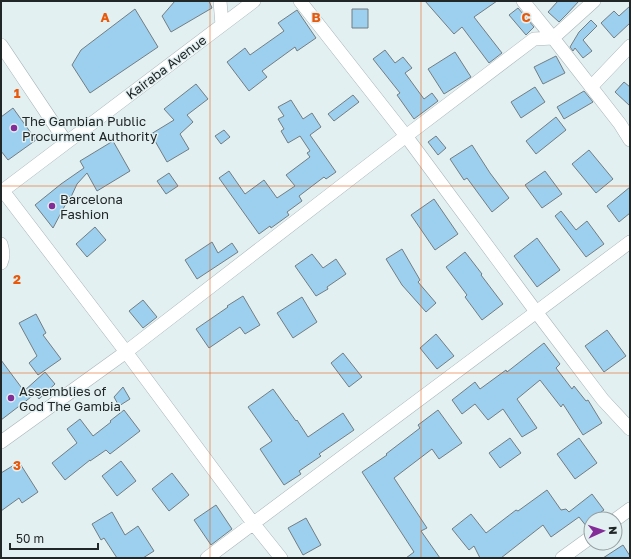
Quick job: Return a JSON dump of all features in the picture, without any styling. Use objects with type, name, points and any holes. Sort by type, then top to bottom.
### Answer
[{"type":"street","points":[[220,1],[222,25]]},
{"type":"street","name":"Kairaba Avenue","points":[[2,191],[254,1]]},
{"type":"street","points":[[300,1],[406,136],[603,400],[630,429]]},
{"type":"street","points":[[522,1],[553,38],[629,136]]},
{"type":"street","points":[[1,442],[126,352],[534,39],[553,38],[594,1]]},
{"type":"street","points":[[1,45],[66,142]]},
{"type":"street","points":[[591,87],[630,46]]},
{"type":"street","points":[[2,191],[126,352],[280,558]]},
{"type":"street","points":[[208,558],[630,242]]},
{"type":"street","points":[[1,244],[3,251],[1,263]]},
{"type":"street","points":[[562,558],[583,543]]},
{"type":"building","points":[[175,1],[209,1],[212,8],[171,32],[162,16]]},
{"type":"building","points":[[425,1],[497,1],[474,17],[502,53],[489,63],[462,27],[454,34]]},
{"type":"building","points":[[558,1],[579,1],[559,22],[548,12]]},
{"type":"building","points":[[630,6],[630,23],[614,38],[601,23],[614,11],[619,16]]},
{"type":"building","points":[[518,8],[534,27],[526,35],[509,15]]},
{"type":"building","points":[[135,9],[158,47],[90,93],[72,65],[81,50]]},
{"type":"building","points":[[352,9],[368,9],[368,28],[352,28]]},
{"type":"building","points":[[297,10],[316,38],[297,51],[295,47],[262,71],[267,77],[249,91],[227,62],[245,48],[250,55],[284,31],[278,23]]},
{"type":"building","points":[[591,20],[597,26],[583,40],[592,51],[583,58],[575,48],[573,51],[570,47],[579,32]]},
{"type":"building","points":[[385,50],[395,63],[403,57],[412,68],[405,73],[424,99],[432,93],[438,101],[414,119],[397,95],[400,93],[373,59]]},
{"type":"building","points":[[455,52],[471,77],[444,94],[428,69]]},
{"type":"building","points":[[556,56],[565,73],[543,84],[534,67]]},
{"type":"building","points":[[624,82],[630,87],[630,106],[615,92]]},
{"type":"building","points":[[196,84],[208,99],[187,115],[193,122],[180,134],[189,149],[167,162],[151,134],[174,120],[164,109]]},
{"type":"building","points":[[535,87],[545,102],[521,118],[511,102]]},
{"type":"building","points":[[584,91],[593,102],[564,119],[557,107]]},
{"type":"building","points":[[353,95],[359,102],[334,121],[328,114]]},
{"type":"building","points":[[291,100],[303,119],[312,113],[321,127],[310,135],[336,172],[326,179],[324,177],[299,196],[302,201],[287,212],[289,215],[271,228],[270,226],[259,234],[219,178],[229,171],[245,194],[264,180],[277,198],[295,186],[286,175],[310,157],[307,153],[310,151],[300,136],[288,143],[281,131],[284,129],[278,119],[284,116],[278,107]]},
{"type":"building","name":"The Gambian Public Procurment Authority","points":[[13,108],[36,140],[8,160],[1,151],[1,117]]},
{"type":"building","points":[[556,117],[566,130],[536,154],[526,141]]},
{"type":"building","points":[[224,130],[230,137],[221,144],[215,136]]},
{"type":"building","points":[[436,136],[446,148],[438,155],[428,142]]},
{"type":"building","points":[[113,141],[130,171],[97,191],[87,173],[77,184],[53,228],[35,205],[84,168],[80,161]]},
{"type":"building","points":[[472,145],[490,173],[509,198],[492,212],[467,178],[464,180],[450,159]]},
{"type":"building","points":[[589,150],[613,179],[596,193],[572,164]]},
{"type":"building","points":[[545,171],[562,194],[542,208],[525,185]]},
{"type":"building","points":[[169,173],[178,186],[166,194],[157,181]]},
{"type":"building","points":[[630,187],[630,213],[619,222],[607,206]]},
{"type":"building","points":[[434,199],[458,234],[435,250],[411,215]]},
{"type":"building","points":[[561,211],[576,230],[587,221],[604,244],[586,257],[555,216]]},
{"type":"building","points":[[95,227],[106,240],[87,257],[76,244]]},
{"type":"building","points":[[537,238],[560,270],[537,287],[514,256]]},
{"type":"building","points":[[212,242],[218,253],[232,243],[238,252],[197,279],[185,260]]},
{"type":"building","points":[[402,249],[420,280],[418,282],[436,303],[426,312],[402,285],[386,259]]},
{"type":"building","points":[[465,252],[503,304],[482,320],[465,297],[467,295],[446,267]]},
{"type":"building","points":[[312,254],[323,268],[336,259],[346,274],[327,287],[328,289],[316,296],[295,266]]},
{"type":"building","points":[[243,296],[260,325],[245,334],[240,327],[209,348],[196,329]]},
{"type":"building","points":[[302,297],[317,322],[293,338],[277,313]]},
{"type":"building","points":[[143,300],[157,317],[143,328],[129,311]]},
{"type":"building","points":[[36,314],[46,333],[43,335],[61,359],[38,375],[29,363],[37,356],[19,323]]},
{"type":"building","points":[[607,330],[626,356],[604,372],[585,346]]},
{"type":"building","points":[[436,334],[454,356],[437,369],[420,348]]},
{"type":"building","points":[[544,343],[560,364],[556,368],[572,389],[574,386],[586,401],[588,400],[602,423],[583,435],[563,404],[561,407],[540,380],[517,399],[537,428],[522,437],[503,409],[488,420],[475,404],[462,414],[452,400],[475,382],[480,389],[506,370],[507,372]]},
{"type":"building","points":[[343,353],[362,377],[349,387],[331,363]]},
{"type":"building","points":[[1,360],[24,391],[45,372],[55,384],[39,399],[35,394],[1,420]]},
{"type":"building","points":[[123,387],[130,399],[119,406],[114,397]]},
{"type":"building","points":[[273,389],[308,437],[343,413],[354,430],[319,454],[321,456],[299,471],[301,474],[284,485],[260,449],[272,441],[248,407]]},
{"type":"building","points":[[124,410],[140,431],[110,454],[106,450],[90,460],[65,480],[52,463],[77,443],[67,429],[80,419],[93,436]]},
{"type":"building","points":[[438,410],[462,443],[439,459],[432,449],[394,478],[427,528],[421,531],[440,558],[406,558],[414,552],[362,472],[387,455],[386,454],[420,428],[418,425]]},
{"type":"building","points":[[510,438],[521,453],[500,468],[489,453]]},
{"type":"building","points":[[579,438],[597,463],[575,479],[557,454]]},
{"type":"building","points":[[121,461],[136,481],[117,496],[102,476]]},
{"type":"building","points":[[19,462],[38,492],[22,503],[19,498],[1,511],[1,473]]},
{"type":"building","points":[[172,473],[189,495],[169,511],[152,489]]},
{"type":"building","points":[[547,490],[561,510],[566,509],[569,512],[592,494],[604,510],[583,511],[583,522],[579,517],[551,537],[543,525],[501,558],[480,558],[474,546],[469,550],[452,529],[471,514],[486,533],[516,510],[518,511]]},
{"type":"building","points":[[216,505],[232,529],[211,545],[194,520]]},
{"type":"building","points":[[112,512],[125,535],[138,526],[154,551],[143,558],[117,558],[104,538],[101,540],[92,524]]},
{"type":"building","points":[[306,518],[321,545],[303,555],[288,528]]},
{"type":"building","points":[[623,545],[630,556],[630,558],[603,558],[614,551],[623,551]]},
{"type":"place","name":"The Gambian Public Procurment Authority","points":[[14,128]]},
{"type":"place","name":"Barcelona Fashion","points":[[52,206]]},
{"type":"place","name":"Assemblies of God The Gambia","points":[[11,398]]}]
